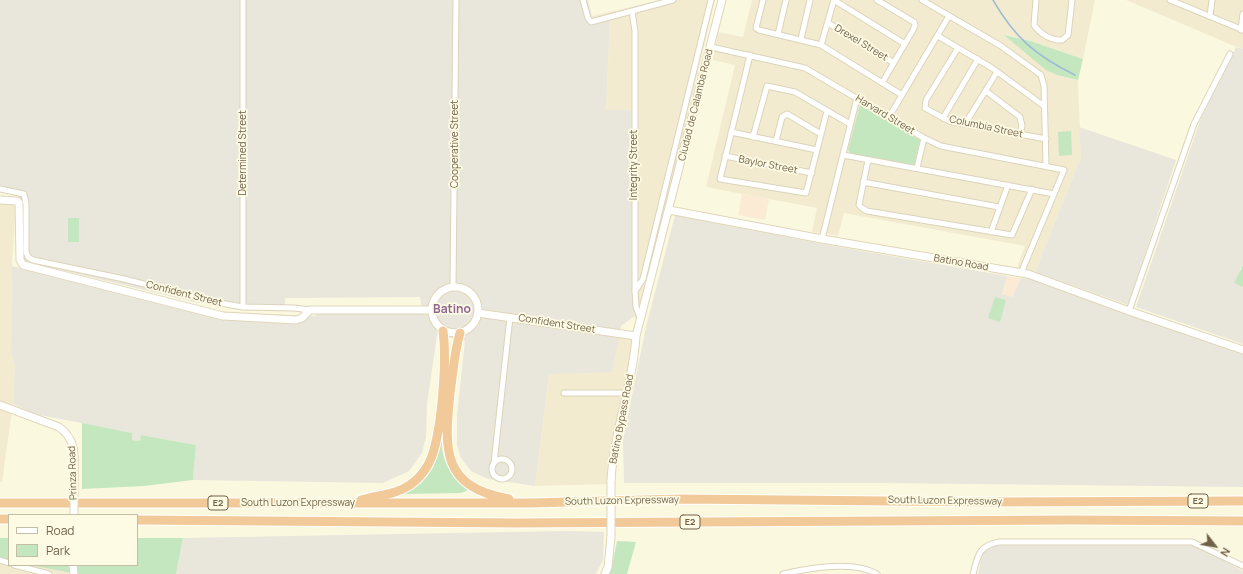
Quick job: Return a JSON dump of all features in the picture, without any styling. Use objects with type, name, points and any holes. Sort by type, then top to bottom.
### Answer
[{"type":"highway","points":[[350,503],[399,491],[415,480],[426,466],[436,438],[445,350],[443,331]]},
{"type":"highway","points":[[460,333],[454,351],[447,421],[448,449],[452,464],[460,476],[480,491],[491,495],[531,503]]},
{"type":"highway","name":"South Luzon Expressway","points":[[0,503],[531,503],[682,499],[994,502],[1243,501]]},
{"type":"highway","name":"South Luzon Expressway","points":[[138,520],[516,523],[1071,520],[1243,521]]},
{"type":"main road","name":"Ciudad de Calamba Road","points":[[641,319],[722,0]]},
{"type":"main road","points":[[0,200],[17,201],[19,203],[20,260],[25,266],[230,317],[296,320],[302,318],[310,310]]},
{"type":"main road","name":"Batino Road","points":[[669,210],[822,239],[1028,274],[1129,311],[1243,350]]},
{"type":"main road","points":[[453,287],[463,289],[471,294],[477,303],[478,313],[472,326],[460,333],[448,333],[443,331],[434,322],[431,310],[436,297],[440,292],[453,287]]},
{"type":"main road","name":"Confident Street","points":[[310,310],[431,310]]},
{"type":"main road","name":"Confident Street","points":[[478,313],[636,336]]},
{"type":"main road","name":"Batino Bypass Road","points":[[605,574],[608,567],[611,536],[611,482],[614,446],[635,355],[636,336],[641,319]]},
{"type":"main road","name":"Prinza Road","points":[[0,405],[59,428],[67,433],[73,445],[74,514]]},
{"type":"street","name":"Determined Street","points":[[243,0],[243,307]]},
{"type":"street","name":"Cooperative Street","points":[[453,287],[456,0]]},
{"type":"street","points":[[583,0],[588,18],[591,22],[673,0]]},
{"type":"street","points":[[636,291],[643,279],[711,0]]},
{"type":"street","points":[[763,0],[756,28],[801,39],[821,46],[902,95]]},
{"type":"street","points":[[778,34],[786,0]]},
{"type":"street","points":[[801,39],[810,0]]},
{"type":"street","points":[[821,46],[834,0],[905,44]]},
{"type":"street","points":[[877,0],[914,22],[913,30],[882,83]]},
{"type":"street","points":[[922,0],[1001,46],[1041,75],[1044,86],[1046,166]]},
{"type":"street","points":[[1036,0],[1034,21],[1037,28],[1052,39],[1058,40],[1066,38],[1072,0]]},
{"type":"street","points":[[1170,0],[1242,30],[1243,14]]},
{"type":"street","points":[[1210,16],[1212,0]]},
{"type":"street","name":"Integrity Street","points":[[632,11],[635,31],[636,306],[641,319]]},
{"type":"street","points":[[889,117],[949,16]]},
{"type":"street","name":"Drexel Street","points":[[828,23],[894,63]]},
{"type":"street","points":[[938,36],[978,59],[1044,106]]},
{"type":"street","name":"Harvard Street","points":[[711,47],[805,68],[924,138],[949,148],[1064,170],[1054,194]]},
{"type":"street","name":"Columbia Street","points":[[958,48],[925,105],[926,108],[942,118],[1046,139]]},
{"type":"street","points":[[1129,311],[1194,124],[1230,54]]},
{"type":"street","points":[[750,55],[720,178],[806,193],[827,111]]},
{"type":"street","points":[[942,118],[978,59]]},
{"type":"street","points":[[966,124],[997,72]]},
{"type":"street","points":[[753,137],[767,86],[796,92],[850,124]]},
{"type":"street","points":[[986,92],[1020,117],[1022,126],[1020,134]]},
{"type":"street","points":[[822,239],[857,98]]},
{"type":"street","points":[[776,142],[782,116],[787,114],[821,134]]},
{"type":"street","points":[[731,132],[817,150]]},
{"type":"street","points":[[917,168],[924,138]]},
{"type":"street","points":[[843,155],[1054,194],[1021,273]]},
{"type":"street","name":"Baylor Street","points":[[725,156],[812,173]]},
{"type":"street","points":[[868,160],[859,205],[863,209],[915,220],[1012,235],[1032,189]]},
{"type":"street","points":[[863,182],[999,207]]},
{"type":"street","points":[[990,232],[1008,185]]},
{"type":"street","name":"Confident Street","points":[[0,189],[24,194],[26,204],[26,252],[28,257],[220,303],[243,307],[294,308],[310,310]]},
{"type":"street","points":[[494,463],[510,317]]},
{"type":"street","points":[[564,393],[626,394]]},
{"type":"street","points":[[973,574],[981,550],[989,544],[999,542],[1192,542],[1243,566]]},
{"type":"street","points":[[18,566],[48,574]]},
{"type":"street","points":[[783,574],[825,567],[857,567],[877,574]]},
{"type":"shaded area","points":[[0,0],[588,0],[592,16],[590,23],[610,20],[606,110],[632,110],[633,317],[621,326],[612,372],[549,374],[535,486],[488,479],[471,471],[461,458],[457,445],[457,415],[465,341],[437,335],[427,404],[426,437],[422,453],[409,471],[383,483],[193,480],[196,445],[141,435],[140,441],[132,440],[132,433],[35,414],[13,404],[15,366],[11,352],[12,266],[199,311],[315,316],[323,310],[422,312],[420,297],[285,298],[285,310],[198,303],[24,261],[23,202],[17,195],[0,190]]},
{"type":"shaded area","points":[[660,0],[715,0],[639,320],[633,317],[632,110],[606,111],[610,21],[590,23],[592,16]]},
{"type":"shaded area","points":[[752,0],[1095,0],[1083,59],[1032,41],[1005,35],[1057,75],[1078,80],[1081,157],[1035,272],[1017,268],[1025,246],[844,213],[838,236],[812,232],[817,208],[706,187],[735,65],[713,60],[718,32],[743,37]]},
{"type":"shaded area","points":[[1126,0],[1243,0],[1243,49],[1232,45]]},
{"type":"shaded area","points":[[1236,47],[1243,49],[1243,265],[1240,269],[1241,286],[1243,287],[1243,344],[1136,307],[1201,118]]},
{"type":"shaded area","points":[[1079,127],[1176,160],[1128,305],[1035,272],[1081,157]]},
{"type":"shaded area","points":[[742,194],[769,199],[765,220],[738,215]]},
{"type":"shaded area","points":[[0,199],[16,201],[12,266],[11,352],[15,366],[13,404],[2,482],[0,482]]},
{"type":"shaded area","points":[[675,215],[828,245],[1007,276],[1002,294],[1012,297],[1021,278],[1031,279],[1243,353],[1243,487],[883,483],[624,483],[623,440],[646,327]]},
{"type":"shaded area","points":[[1007,276],[1021,278],[1012,297],[1002,294]]},
{"type":"shaded area","points":[[620,335],[634,340],[612,445],[609,484],[535,486],[549,374]]},
{"type":"shaded area","points":[[565,531],[604,532],[603,560],[596,574],[176,574],[183,538]]},
{"type":"shaded area","points":[[1002,544],[1194,544],[1243,571],[1243,574],[978,574],[982,555],[986,550]]},
{"type":"shaded area","points":[[0,559],[8,564],[8,566],[67,567],[69,574],[0,574]]},
{"type":"green space","points":[[1004,35],[1031,41],[1083,59],[1078,80],[1057,75],[1046,70]]},
{"type":"green space","points":[[860,105],[920,140],[914,165],[851,154],[848,150]]},
{"type":"green space","points":[[1071,131],[1072,155],[1059,156],[1058,132]]},
{"type":"green space","points":[[68,218],[79,218],[79,242],[68,242]]},
{"type":"green space","points":[[1243,265],[1243,287],[1234,283]]},
{"type":"green space","points":[[995,297],[1006,300],[1000,322],[988,318]]},
{"type":"green space","points":[[82,423],[132,433],[132,440],[140,441],[141,435],[196,445],[193,480],[144,486],[82,489]]},
{"type":"green space","points":[[442,441],[442,449],[449,468],[458,480],[469,490],[461,493],[404,494],[419,484],[429,468],[439,443]]},
{"type":"green space","points":[[0,538],[8,538],[8,561],[0,560]]},
{"type":"green space","points":[[138,538],[183,538],[176,574],[77,574],[35,566],[138,566]]},
{"type":"green space","points":[[617,541],[636,542],[627,574],[609,574],[611,571]]},
{"type":"waterway","points":[[993,0],[1010,25],[1028,45],[1049,61],[1075,75]]},
{"type":"district","name":"Batino","points":[[452,310]]}]
